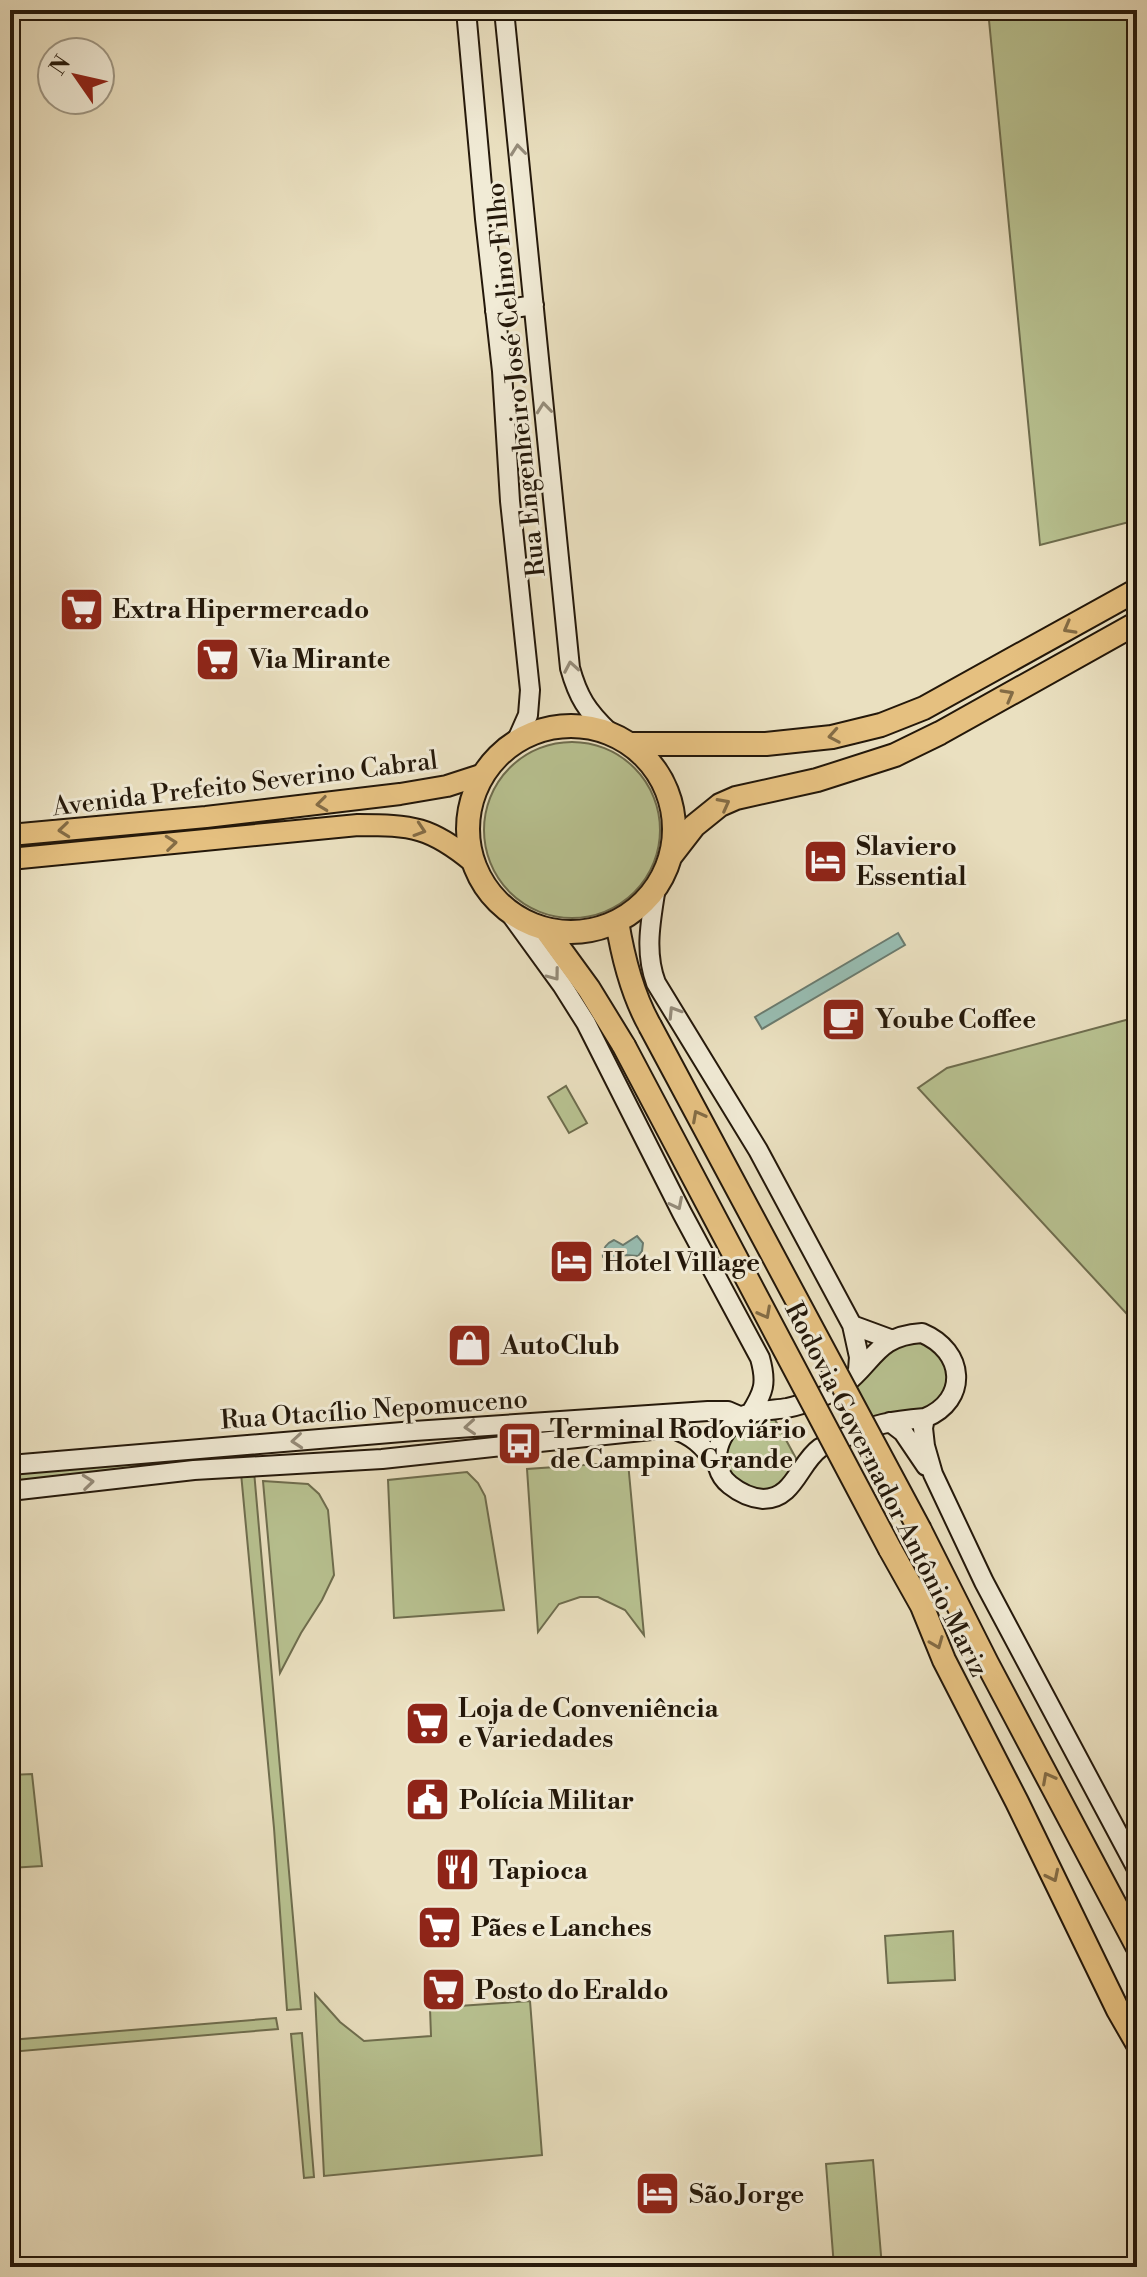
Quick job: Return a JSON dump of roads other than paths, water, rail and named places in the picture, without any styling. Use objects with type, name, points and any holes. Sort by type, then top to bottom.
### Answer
[{"type":"highway","points":[[630,744],[766,744],[832,737],[881,725],[924,708],[1137,590]]},
{"type":"highway","points":[[670,858],[674,826],[668,795],[653,766],[630,744],[609,732],[577,726],[545,729],[516,742],[498,756],[484,774],[468,817],[468,840],[473,862],[487,889],[509,912],[546,930],[570,932],[594,929],[617,921],[639,906],[656,887],[670,858],[694,826],[720,805],[736,798],[817,780],[895,755],[1137,623]]},
{"type":"highway","name":"Rodovia Governador Antônio Mariz","points":[[617,921],[626,969],[640,1009],[920,1530],[1137,1946]]},
{"type":"highway","name":"Rodovia Governador Antônio Mariz","points":[[546,930],[589,989],[624,1046],[922,1606],[944,1660],[1137,2043]]},
{"type":"main road","name":"Avenida Prefeito Severino Cabral","points":[[10,835],[206,817],[400,794],[447,786],[484,774]]},
{"type":"main road","name":"Avenida Prefeito Severino Cabral","points":[[10,859],[358,825],[402,825],[425,830],[451,844],[473,862]]},
{"type":"street","name":"Rua Engenheiro José Celino Filho","points":[[466,10],[530,690],[528,715],[516,742]]},
{"type":"street","name":"Rua Engenheiro José Celino Filho","points":[[504,10],[570,668],[582,703],[609,732]]},
{"type":"street","points":[[495,311],[534,305]]},
{"type":"street","points":[[656,887],[648,938],[651,970],[656,983],[758,1150],[852,1325],[859,1357],[858,1370]]},
{"type":"street","points":[[509,912],[586,1023],[760,1358],[765,1376],[762,1393],[746,1415],[723,1436],[716,1451],[716,1464]]},
{"type":"street","points":[[852,1325],[890,1339],[922,1333],[935,1338],[947,1348],[957,1372],[955,1386],[948,1402],[925,1418],[923,1428],[933,1474],[984,1582],[1137,1869]]},
{"type":"street","name":"Rua Otacílio Nepomuceno","points":[[10,1491],[194,1470],[382,1459],[708,1411],[746,1415],[800,1405],[843,1386],[890,1339]]},
{"type":"street","name":"Rua Otacílio Nepomuceno","points":[[10,1465],[402,1432],[636,1424],[670,1428],[688,1434],[704,1446],[725,1481],[740,1493],[769,1499],[782,1494],[792,1485],[801,1469],[820,1448],[873,1425],[925,1418]]},
{"type":"street","points":[[890,1422],[903,1432],[933,1474]]},
{"type":"water","points":[[898,933],[905,945],[762,1029],[755,1017]]},
{"type":"water","points":[[637,1236],[643,1243],[638,1256],[625,1255],[611,1262],[603,1257],[604,1249],[611,1241],[623,1245]]},
{"type":"place","name":"Extra Hipermercado","points":[[81,609]]},
{"type":"place","name":"Via Mirante","points":[[218,659]]},
{"type":"place","name":"Slaviero Essential","points":[[825,861]]},
{"type":"place","name":"Yoube Coffee","points":[[844,1019]]},
{"type":"place","name":"Hotel Village","points":[[572,1262]]},
{"type":"place","name":"AutoClub","points":[[470,1345]]},
{"type":"place","name":"Terminal Rodoviário de Campina Grande","points":[[519,1444]]},
{"type":"place","name":"Loja de Conveniência e Variedades","points":[[427,1723]]},
{"type":"place","name":"Polícia Militar","points":[[428,1800]]},
{"type":"place","name":"Tapioca","points":[[458,1870]]},
{"type":"place","name":"Pães e Lanches","points":[[440,1927]]},
{"type":"place","name":"Posto do Eraldo","points":[[444,1990]]},
{"type":"place","name":"São Jorge","points":[[658,2194]]}]
